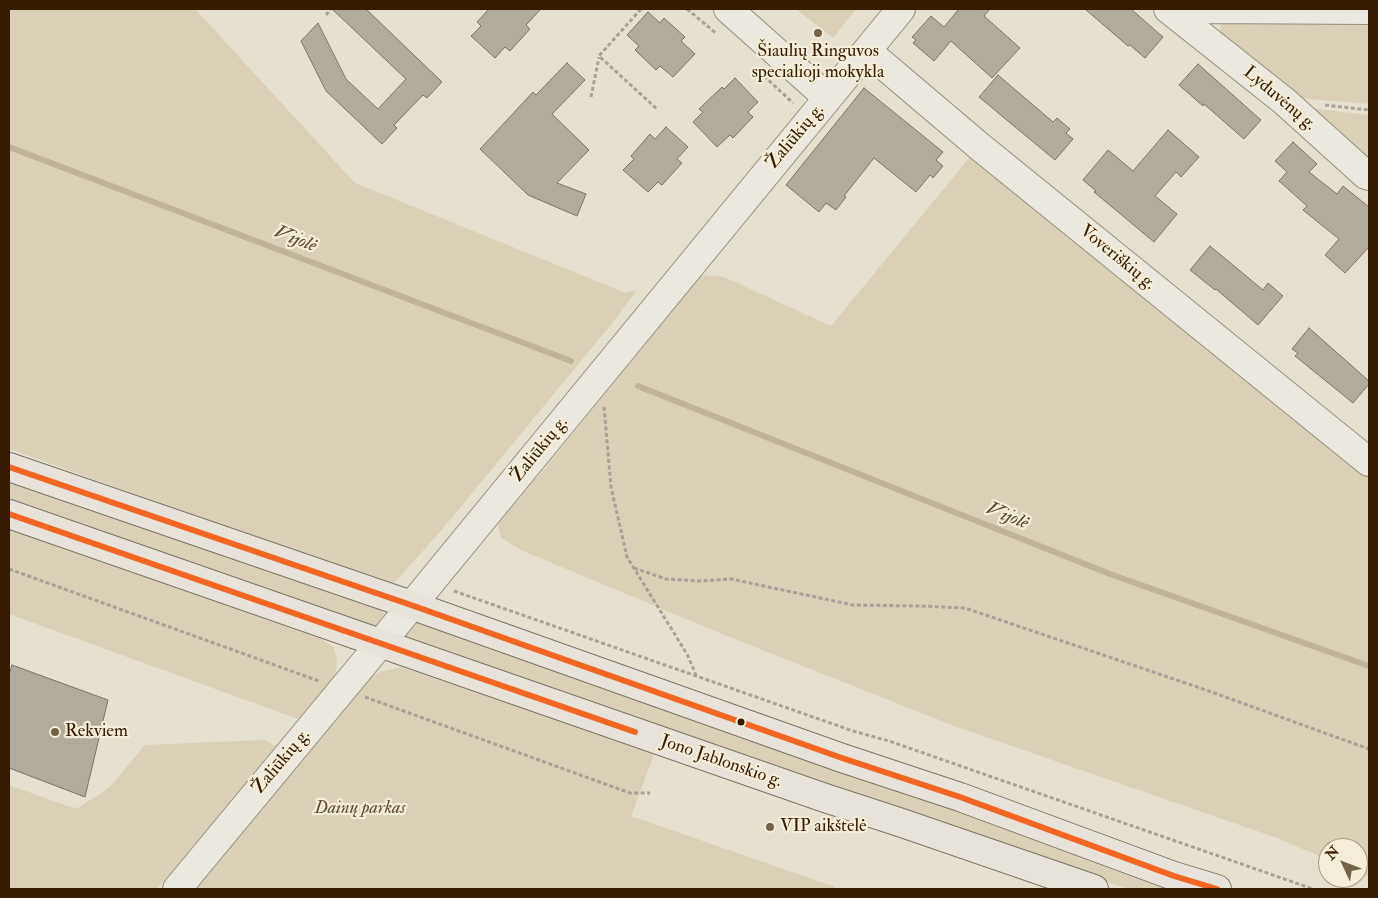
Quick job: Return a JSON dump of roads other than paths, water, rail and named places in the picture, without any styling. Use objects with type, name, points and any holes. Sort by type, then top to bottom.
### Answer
[{"type":"main road","points":[[9,466],[960,797],[1174,876],[1217,889]]},
{"type":"main road","name":"Jono Jablonskio g.","points":[[9,514],[824,798],[1094,889]]},
{"type":"street","points":[[728,9],[828,98]]},
{"type":"street","name":"Žaliūkių g.","points":[[177,889],[900,9]]},
{"type":"street","name":"Lyduvėnų g.","points":[[1177,16],[1206,9],[1369,10]]},
{"type":"street","name":"Lyduvėnų g.","points":[[1177,16],[1284,101],[1369,176]]},
{"type":"street","name":"Voveriškių g.","points":[[867,50],[986,152],[1369,462]]},
{"type":"waterway","name":"Vijolė","points":[[9,147],[571,361]]},
{"type":"waterway","name":"Vijolė","points":[[638,386],[1110,574],[1369,666]]},
{"type":"place","name":"Šiaulių Ringuvos specialioji mokykla","points":[[818,33]]},
{"type":"place","name":"Rekviem","points":[[55,732]]},
{"type":"place","name":"VIP aikštelė","points":[[770,827]]},
{"type":"park label","name":"Dainų parkas","points":[[360,809]]}]
